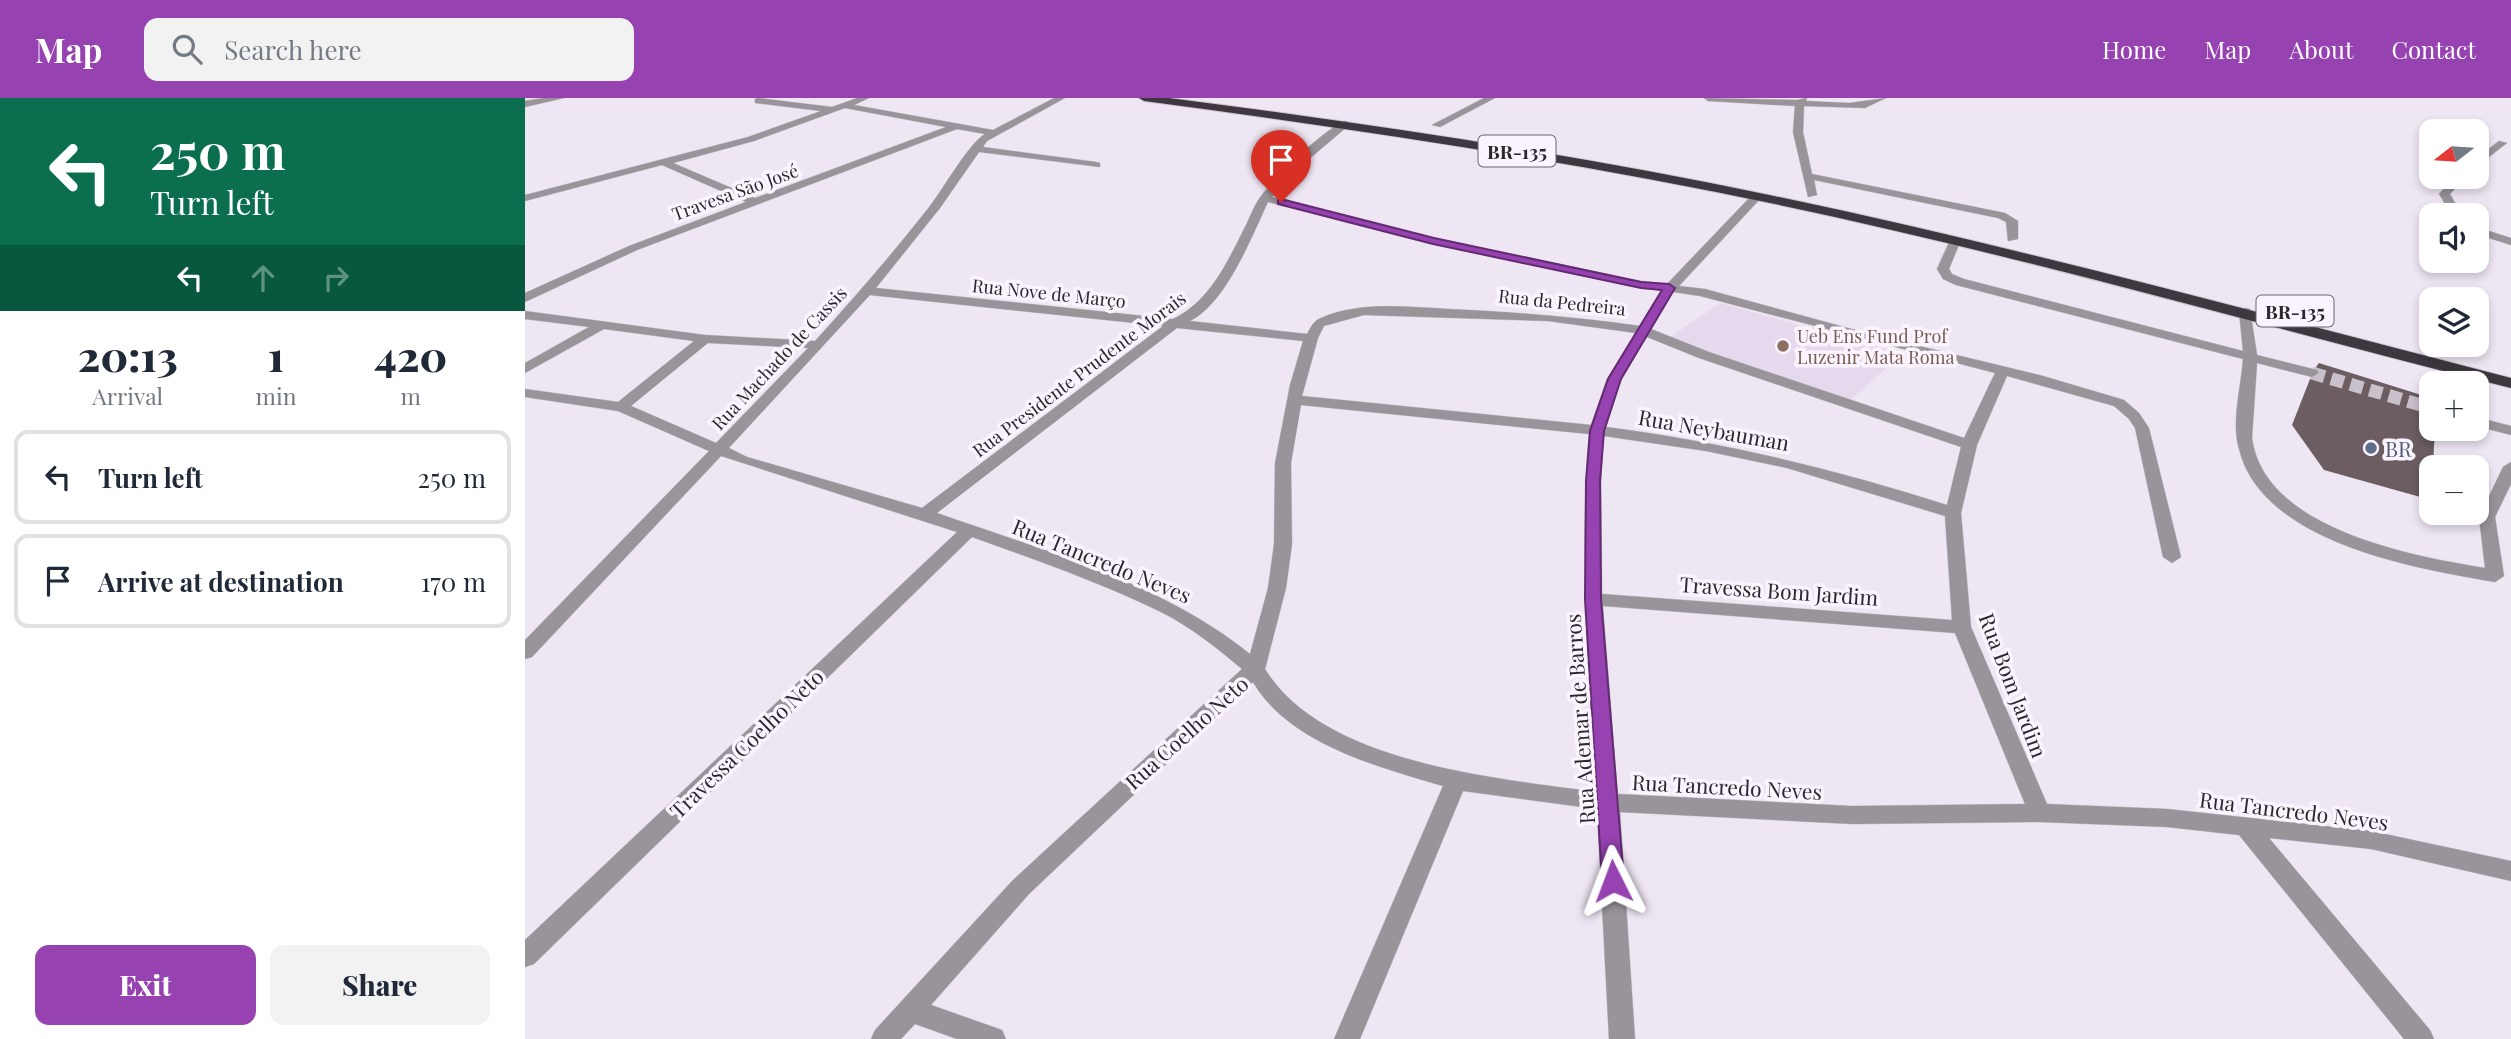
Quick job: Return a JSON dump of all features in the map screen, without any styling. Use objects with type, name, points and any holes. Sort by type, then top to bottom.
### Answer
[{"type":"highway","name":"BR-135","points":[[1144,98],[1345,124],[1590,163],[1756,196],[1955,240],[2245,312],[2511,383]]},
{"type":"highway","name":"BR-135","points":[[1423,122],[1457,128]]},
{"type":"highway","name":"BR-135","points":[[1513,138],[1821,196],[2012,239],[2511,368]]},
{"type":"street","points":[[525,104],[560,98]]},
{"type":"street","points":[[525,198],[751,139],[865,98]]},
{"type":"street","name":"Rua Machado de Cassis","points":[[525,652],[580,598],[819,345],[867,291],[936,205],[976,149],[993,133],[1061,98]]},
{"type":"street","points":[[1437,124],[1491,98]]},
{"type":"street","points":[[1708,98],[1801,101],[1849,106],[1865,105],[1882,98]]},
{"type":"street","points":[[758,100],[841,108],[960,125],[993,133]]},
{"type":"street","points":[[1801,101],[1796,114],[1799,142],[1809,177],[1821,196]]},
{"type":"street","name":"Rua Presidente Prudente Morais","points":[[925,514],[1208,300],[1237,256],[1265,198],[1304,158],[1345,124]]},
{"type":"street","name":"Travesa São José","points":[[525,298],[633,248],[960,125]]},
{"type":"street","points":[[2489,154],[2502,143]]},
{"type":"street","points":[[976,149],[1096,165]]},
{"type":"street","points":[[663,162],[755,202]]},
{"type":"street","points":[[1809,177],[2001,215],[2012,221],[2012,239]]},
{"type":"street","name":"Rua Ademar de Barros","points":[[1622,1039],[1593,599],[1593,481],[1597,431],[1614,379],[1669,288],[1756,196]]},
{"type":"street","points":[[1265,198],[1433,241],[1641,285],[1701,292],[1865,337],[2003,370],[2119,403],[2134,415],[2142,428],[2172,557]]},
{"type":"street","points":[[2489,234],[2511,242]]},
{"type":"street","points":[[1955,240],[1943,269],[1948,276],[1960,282],[2312,373]]},
{"type":"street","name":"Rua Nove de Março","points":[[867,291],[1311,338]]},
{"type":"street","name":"Rua da Pedreira","points":[[1311,338],[1319,324],[1333,317],[1378,310],[1548,317],[1642,330],[1704,355],[1969,445]]},
{"type":"street","points":[[2245,312],[2251,357],[2243,416],[2246,452],[2252,470],[2270,492],[2303,519],[2335,534],[2431,566],[2503,577],[2487,517],[2511,467]]},
{"type":"street","points":[[525,315],[705,339],[819,345]]},
{"type":"street","points":[[525,369],[601,326]]},
{"type":"street","name":"Rua Coelho Neto","points":[[884,1039],[1021,887],[1255,668],[1277,588],[1283,544],[1283,463],[1311,338]]},
{"type":"street","points":[[621,407],[705,339]]},
{"type":"street","name":"Rua Bom Jardim","points":[[2003,370],[1969,445],[1953,513],[1962,627],[2040,813]]},
{"type":"street","name":"Rua Tancredo Neves","points":[[525,393],[621,407],[717,451],[925,514],[1057,562],[1170,609],[1216,636],[1255,668],[1264,684],[1284,706],[1331,738],[1378,758],[1456,781],[1608,802],[1852,816],[2040,813],[2167,818],[2371,840],[2511,871]]},
{"type":"street","name":"Rua Neybauman","points":[[1295,400],[1597,431],[1764,457],[1832,474],[1953,513]]},
{"type":"street","points":[[2489,425],[2511,431]]},
{"type":"street","name":"Travessa Coelho Neto","points":[[525,956],[968,531]]},
{"type":"street","name":"Travessa Bom Jardim","points":[[1593,599],[1962,627]]},
{"type":"street","points":[[1347,1039],[1456,781]]},
{"type":"street","points":[[2245,826],[2421,1039]]},
{"type":"street","points":[[910,1010],[993,1039]]},
{"type":"shaded area","name":"Ueb Ens Fund Prof Luzenir Mata Roma","points":[[1720,303],[1903,354],[1850,400],[1669,338]]},
{"type":"building","name":"BR","points":[[2319,363],[2419,394],[2419,441],[2434,441],[2434,455],[2419,455],[2419,497],[2324,470],[2292,425],[2310,379],[2322,374],[2316,367]]},
{"type":"tunnel","points":[[2312,373],[2419,404]]},
{"type":"place","name":"Ueb Ens Fund Prof Luzenir Mata Roma","points":[[1783,346]]},
{"type":"place","name":"BR","points":[[2371,448]]},
{"type":"route","points":[[1281,202],[1433,241],[1641,285],[1669,288],[1614,379],[1597,431],[1593,481],[1593,599],[1613,881]]}]
